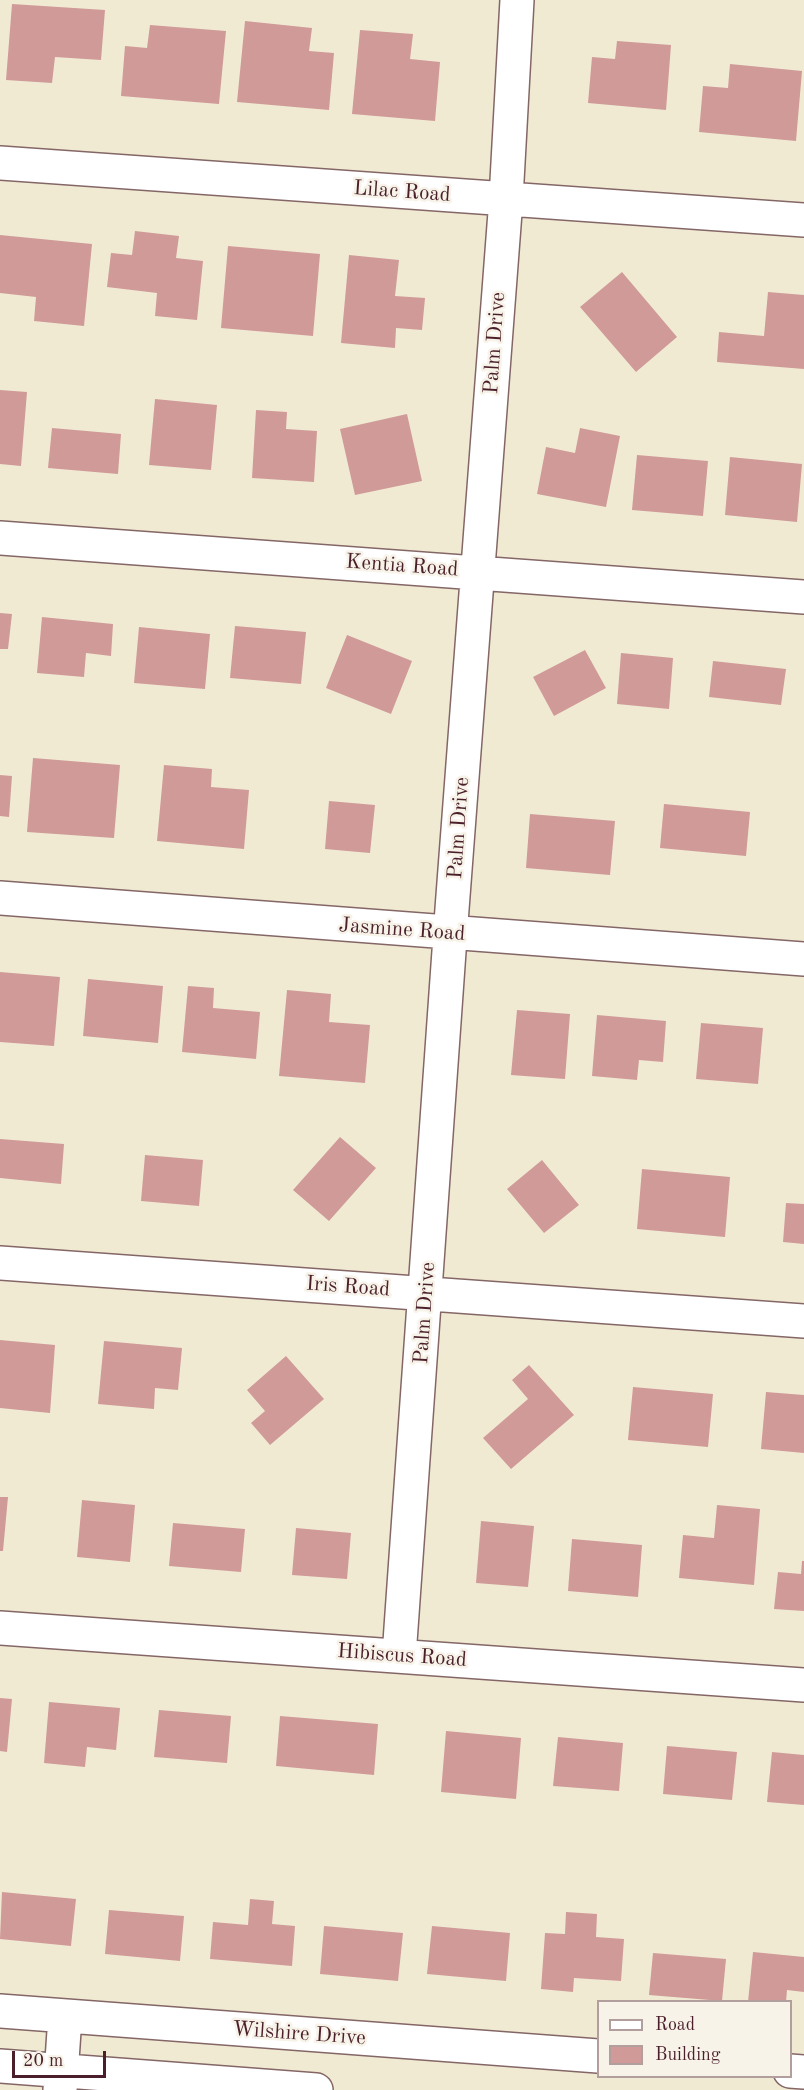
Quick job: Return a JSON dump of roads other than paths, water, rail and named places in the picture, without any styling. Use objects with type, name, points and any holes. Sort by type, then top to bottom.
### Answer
[{"type":"street","name":"Palm Drive","points":[[399,1656],[506,199],[518,0]]},
{"type":"street","name":"Lilac Road","points":[[0,163],[804,220]]},
{"type":"street","name":"Kentia Road","points":[[0,538],[804,597]]},
{"type":"street","name":"Jasmine Road","points":[[0,898],[804,959]]},
{"type":"street","name":"Iris Road","points":[[0,1263],[804,1321]]},
{"type":"street","name":"Hibiscus Road","points":[[0,1628],[804,1685]]},
{"type":"street","name":"Wilshire Drive","points":[[0,2011],[597,2056]]},
{"type":"street","points":[[60,2080],[65,2016]]},
{"type":"street","points":[[0,2066],[60,2080],[316,2090]]}]
